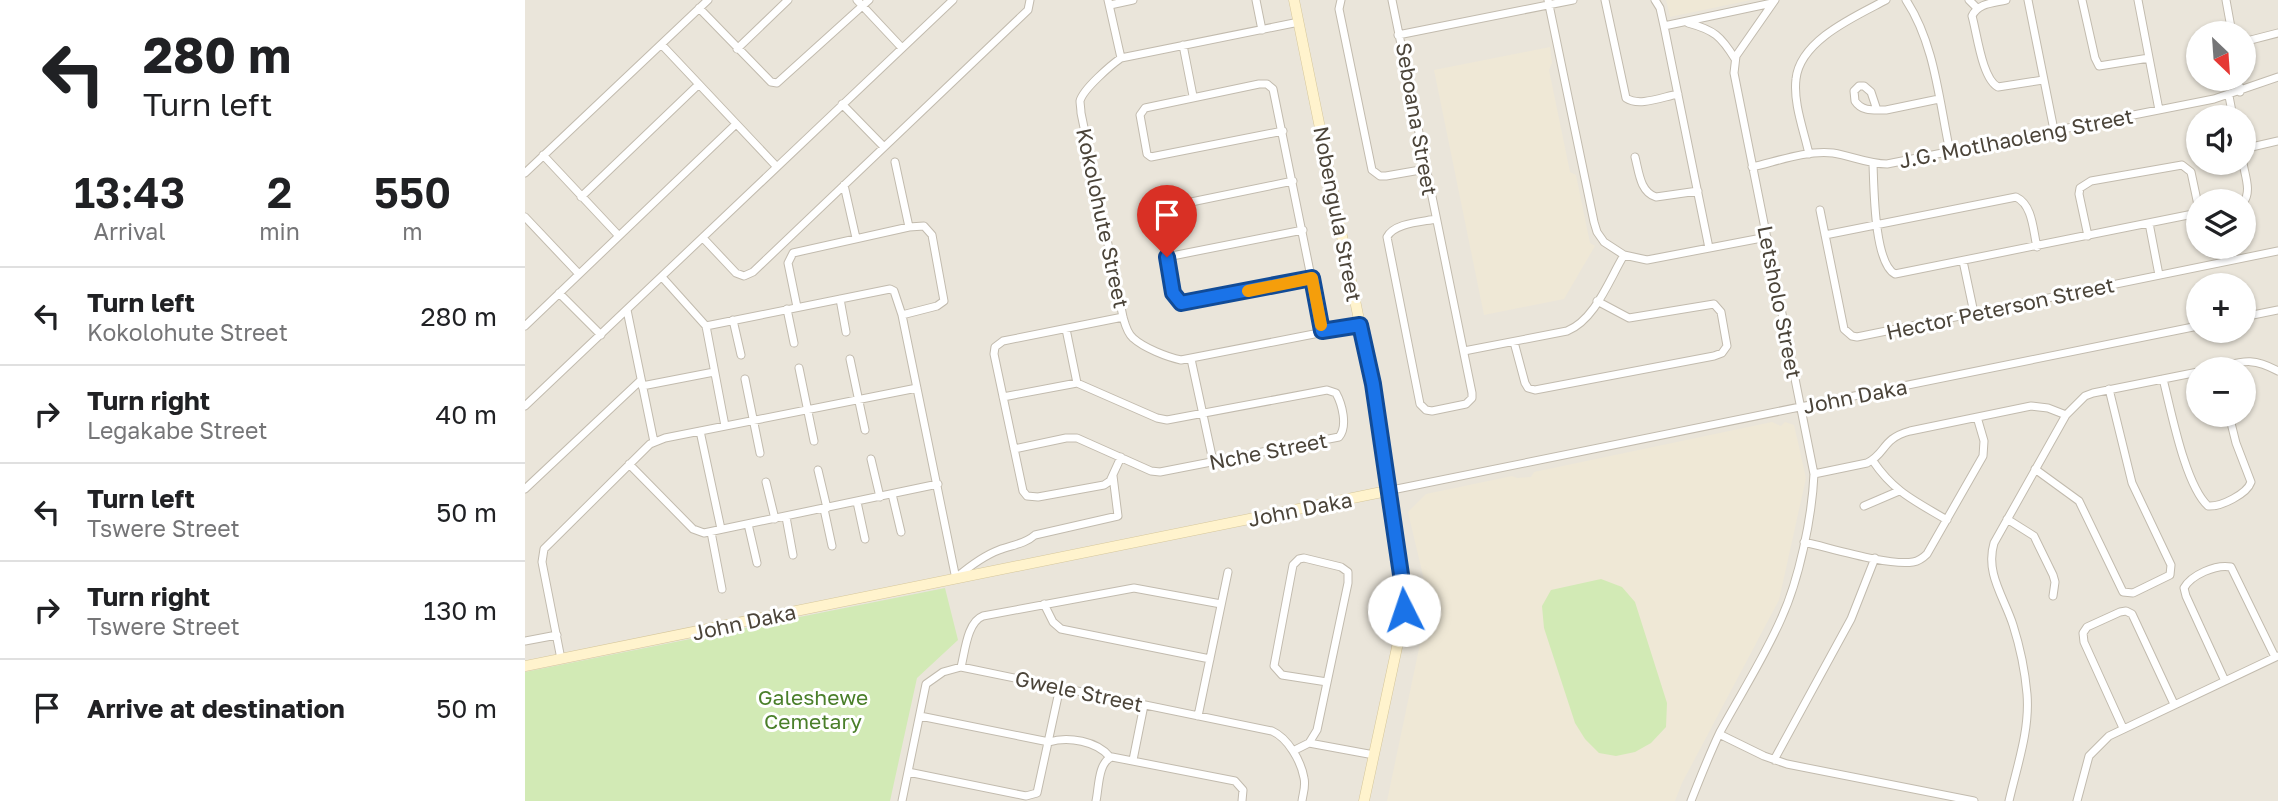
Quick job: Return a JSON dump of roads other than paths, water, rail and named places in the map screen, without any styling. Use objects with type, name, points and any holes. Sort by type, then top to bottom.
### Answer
[{"type":"street","points":[[525,173],[708,0]]},
{"type":"street","points":[[737,49],[788,0]]},
{"type":"street","points":[[525,406],[953,0]]},
{"type":"street","points":[[703,238],[736,273],[748,275],[1028,10],[1030,0]]},
{"type":"street","points":[[1133,0],[1109,2],[1121,58],[1299,22]]},
{"type":"street","points":[[1256,0],[1262,30]]},
{"type":"street","name":"Nobengula Street","points":[[1294,0],[1373,384],[1404,595],[1404,610],[1364,801]]},
{"type":"street","points":[[1341,0],[1339,9],[1372,170],[1380,176],[1386,176],[1426,169]]},
{"type":"street","points":[[1392,0],[1398,35]]},
{"type":"street","name":"Seboana Street","points":[[1436,219],[1393,229],[1387,237],[1420,404],[1426,410],[1432,411],[1469,402],[1472,393],[1398,35],[1549,2],[1573,0]]},
{"type":"street","points":[[1605,0],[1626,97],[1641,102],[1678,94]]},
{"type":"street","points":[[1655,0],[1660,8],[1664,26],[1709,248]]},
{"type":"street","points":[[1809,154],[1797,99],[1797,72],[1824,36],[1886,0]]},
{"type":"street","points":[[1906,0],[1920,25],[1928,48],[1950,152]]},
{"type":"street","points":[[1969,0],[1977,8]]},
{"type":"street","points":[[2006,0],[1977,8],[1972,16],[1991,83],[2002,87],[2043,80]]},
{"type":"street","points":[[2028,0],[2054,130]]},
{"type":"street","points":[[2082,0],[2099,66],[2149,58]]},
{"type":"street","points":[[2139,0],[2159,110]]},
{"type":"street","points":[[2226,0],[2230,21]]},
{"type":"street","points":[[1664,26],[1774,1]]},
{"type":"street","points":[[1685,22],[1707,28],[1719,35],[1735,59],[1774,1]]},
{"type":"street","points":[[699,8],[771,82],[779,82],[863,2],[902,48]]},
{"type":"street","points":[[1549,2],[1594,222],[1604,242],[1624,255],[1647,260],[1767,237]]},
{"type":"street","points":[[2256,39],[2278,33]]},
{"type":"street","points":[[662,45],[777,167]]},
{"type":"street","points":[[1183,45],[1193,96]]},
{"type":"street","name":"Kokolohute Street","points":[[1121,58],[1084,93],[1080,102],[1123,317],[1129,333],[1136,341],[1171,358],[1191,359],[1360,325]]},
{"type":"street","name":"Letsholo Street","points":[[1691,801],[1719,734],[1789,601],[1804,542],[1814,474],[1734,73],[1735,59]]},
{"type":"street","name":"J.G. Motlhaoleng Street","points":[[1752,167],[1809,154],[1831,153],[1873,164],[1887,164],[2229,96],[2278,77]]},
{"type":"street","points":[[1283,131],[1148,157],[1140,121],[1143,110],[1153,105],[1193,96],[1259,84],[1267,84],[1275,92],[1283,131],[1303,230],[1322,331]]},
{"type":"street","points":[[581,197],[698,85]]},
{"type":"street","points":[[2229,96],[2231,105]]},
{"type":"street","points":[[1877,110],[1939,99]]},
{"type":"street","points":[[842,104],[884,147]]},
{"type":"street","points":[[525,326],[736,124]]},
{"type":"street","points":[[2256,146],[2278,141]]},
{"type":"street","points":[[543,155],[619,236]]},
{"type":"street","points":[[1635,157],[1644,188],[1651,196],[1698,191]]},
{"type":"street","points":[[895,162],[909,227]]},
{"type":"street","points":[[1873,164],[1877,224],[1884,261],[1895,274],[2186,215]]},
{"type":"street","points":[[2088,236],[2079,194],[2080,188],[2091,181],[2182,165],[2191,172],[2195,189]]},
{"type":"street","points":[[1293,181],[1159,208],[1158,214],[1175,297],[1181,303],[1312,278]]},
{"type":"street","points":[[844,185],[856,238]]},
{"type":"street","points":[[1825,235],[2016,197],[2024,201],[2028,209],[2037,247]]},
{"type":"street","name":"Hector Peterson Street","points":[[1820,210],[1844,329],[1857,337],[2278,251]]},
{"type":"street","points":[[525,217],[579,274]]},
{"type":"street","points":[[2149,223],[2159,275]]},
{"type":"street","points":[[797,307],[788,263],[790,256],[797,251],[924,226],[931,232],[944,299],[942,304],[937,306],[902,315]]},
{"type":"street","points":[[1167,257],[1303,230]]},
{"type":"street","points":[[1464,351],[1575,328],[1586,318],[1624,255]]},
{"type":"street","points":[[1963,261],[1974,313]]},
{"type":"street","points":[[662,277],[706,326],[725,426]]},
{"type":"street","points":[[706,326],[890,289],[896,293],[956,578],[978,560],[1001,549],[1028,541],[1035,535],[1118,516],[1113,476]]},
{"type":"street","points":[[559,293],[601,335]]},
{"type":"street","points":[[840,299],[846,332]]},
{"type":"street","points":[[1514,342],[1525,383],[1528,388],[1535,390],[1714,356],[1722,353],[1727,346],[1721,312],[1714,304],[1629,318],[1597,301]]},
{"type":"street","points":[[787,309],[793,343]]},
{"type":"street","points":[[627,310],[654,442]]},
{"type":"street","points":[[2256,314],[2278,310]]},
{"type":"street","points":[[1121,457],[1113,476],[1100,486],[1031,497],[1023,491],[994,354],[996,347],[1003,341],[1123,317]]},
{"type":"street","points":[[733,320],[741,355]]},
{"type":"street","name":"John Daka","points":[[525,666],[2186,328]]},
{"type":"street","points":[[1003,397],[1077,383],[1066,329]]},
{"type":"street","points":[[851,359],[865,430]]},
{"type":"street","points":[[1191,359],[1213,461]]},
{"type":"street","points":[[2256,361],[2278,371]]},
{"type":"street","points":[[799,368],[814,441]]},
{"type":"street","points":[[525,489],[642,383],[714,372]]},
{"type":"street","points":[[2010,801],[2023,743],[2027,709],[2019,648],[1991,566],[1994,542],[2066,415],[2085,396],[2186,374]]},
{"type":"street","points":[[745,379],[760,453]]},
{"type":"street","points":[[2163,379],[2187,467],[2201,499],[2208,506],[2220,504],[2247,490],[2252,482],[2232,427]]},
{"type":"street","name":"Nche Street","points":[[1014,449],[1072,438],[1151,471],[1160,472],[1339,437],[1344,430],[1338,397],[1336,393],[1327,390],[1162,419],[1077,383]]},
{"type":"street","points":[[561,659],[542,562],[544,549],[654,442],[917,388]]},
{"type":"street","points":[[2035,469],[2079,501],[2123,592],[2133,593],[2170,575],[2171,565],[2132,483],[2109,389]]},
{"type":"street","points":[[1814,474],[1873,461],[1887,442],[1898,434],[2031,406],[2048,408],[2066,415]]},
{"type":"street","points":[[1804,542],[1875,558],[1918,561],[1927,554],[1984,451],[1977,417]]},
{"type":"street","points":[[700,431],[722,529]]},
{"type":"street","points":[[871,459],[880,497]]},
{"type":"street","points":[[1873,461],[1899,491],[1947,520]]},
{"type":"street","points":[[629,464],[699,533],[937,484]]},
{"type":"street","points":[[818,470],[832,546]]},
{"type":"street","points":[[766,482],[775,519]]},
{"type":"street","points":[[1864,506],[1899,491]]},
{"type":"street","points":[[892,494],[901,532]]},
{"type":"street","points":[[857,502],[865,539]]},
{"type":"street","points":[[786,517],[793,555]]},
{"type":"street","points":[[2007,519],[2034,536],[2053,575],[2053,596]]},
{"type":"street","points":[[748,524],[757,563]]},
{"type":"street","points":[[711,532],[722,589]]},
{"type":"street","points":[[1775,760],[1851,619],[1875,558]]},
{"type":"street","points":[[1302,801],[1304,776],[1293,751],[1309,743],[1317,730],[1348,583],[1348,572],[1341,566],[1299,559],[1293,565],[1274,666],[1282,674],[1327,682]]},
{"type":"street","points":[[2077,801],[2089,756],[2101,742],[2123,729],[2277,657],[2231,567],[2216,568],[2189,580],[2184,588],[2225,681]]},
{"type":"street","points":[[1198,716],[1228,572]]},
{"type":"street","points":[[902,801],[929,681],[943,671],[961,667],[972,625],[978,618],[1134,588],[1221,604]]},
{"type":"street","points":[[1044,604],[1052,622],[1061,629],[1210,659]]},
{"type":"street","points":[[2123,729],[2084,642],[2083,634],[2087,627],[2120,612],[2132,614],[2175,704]]},
{"type":"street","points":[[525,641],[557,635]]},
{"type":"street","name":"Gwele Street","points":[[961,667],[1272,731],[1280,735],[1293,751]]},
{"type":"street","points":[[908,772],[1031,796],[1037,793],[1060,687]]},
{"type":"street","points":[[1133,760],[1144,705]]},
{"type":"street","points":[[920,716],[1049,743],[1061,739],[1098,746],[1109,757],[1235,781],[1243,790],[1243,801]]},
{"type":"street","points":[[1719,734],[1775,760],[1937,798],[1974,801]]},
{"type":"street","points":[[1309,743],[1374,755]]},
{"type":"street","points":[[1097,801],[1103,765],[1109,757]]},
{"type":"park label","name":"Galeshewe Cemetary","points":[[813,709]]}]
